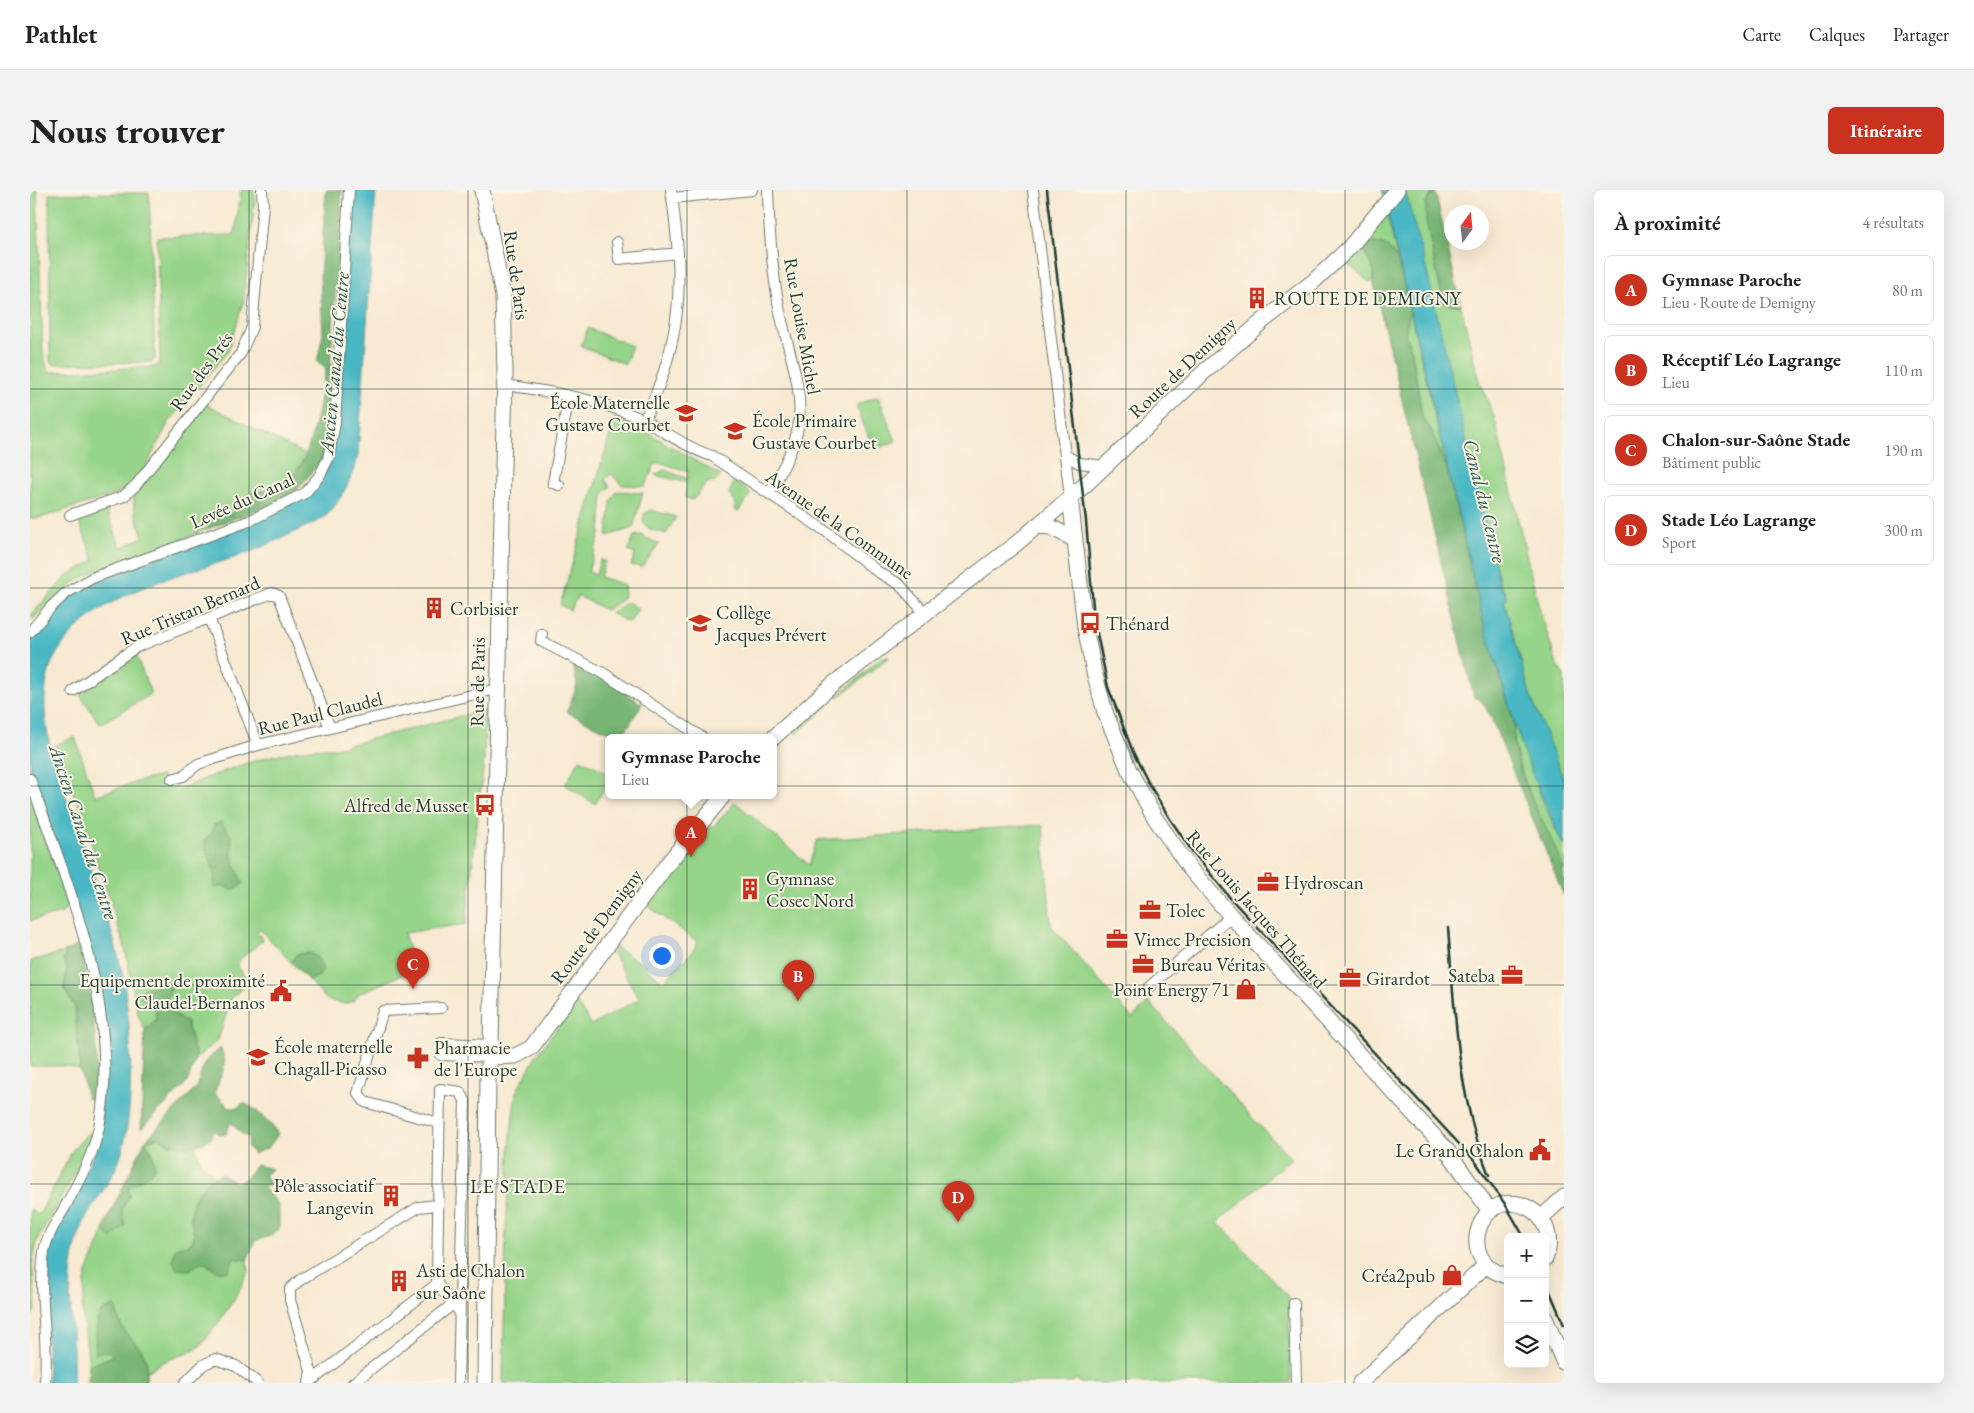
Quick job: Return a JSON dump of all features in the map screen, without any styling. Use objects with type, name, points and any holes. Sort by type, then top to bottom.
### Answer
[{"type":"main road","name":"Rue de Paris","points":[[482,190],[503,296],[504,385],[484,1383]]},
{"type":"main road","name":"Route de Demigny","points":[[777,734],[832,685],[1036,526],[1070,497],[1204,372],[1264,320],[1314,281],[1349,248],[1397,190]]},
{"type":"main road","name":"Rue Louis Jacques Thénard","points":[[1070,497],[1085,626],[1105,712],[1129,770],[1155,818],[1190,869],[1436,1138],[1455,1160],[1490,1211]]},
{"type":"main road","points":[[1036,526],[1051,527],[1074,540]]},
{"type":"main road","name":"Route de Demigny","points":[[490,1051],[515,1056],[531,1048],[669,862],[721,799]]},
{"type":"main road","points":[[1542,1217],[1564,1197]]},
{"type":"main road","points":[[1504,1275],[1493,1271],[1486,1265],[1478,1249],[1477,1239],[1483,1219],[1490,1211],[1505,1204],[1516,1203],[1535,1210],[1542,1217],[1548,1233]]},
{"type":"main road","points":[[1549,1234],[1549,1250]]},
{"type":"main road","points":[[1360,1383],[1486,1265]]},
{"type":"main road","points":[[1547,1323],[1564,1363]]},
{"type":"street","name":"Rue des Prés","points":[[70,515],[124,496],[136,485],[241,353],[252,327],[255,305],[263,205],[262,190]]},
{"type":"street","name":"Levée du Canal","points":[[30,632],[39,619],[58,601],[92,578],[248,521],[290,501],[312,486],[328,459],[335,423],[350,190]]},
{"type":"street","points":[[644,421],[667,367],[677,328],[680,295],[672,194],[752,190]]},
{"type":"street","name":"Rue Louise Michel","points":[[768,190],[771,248],[778,306],[796,382],[799,414],[794,440],[770,493]]},
{"type":"street","points":[[1033,190],[1070,497]]},
{"type":"street","points":[[617,242],[618,259],[678,253]]},
{"type":"street","name":"Avenue de la Commune","points":[[504,385],[569,396],[612,408],[644,421],[696,451],[719,460],[738,475],[770,493],[827,532],[878,572],[899,584],[924,612]]},
{"type":"street","points":[[560,485],[553,484],[569,396]]},
{"type":"street","points":[[1065,455],[1079,463],[1105,466]]},
{"type":"street","name":"Rue Tristan Bernard","points":[[73,691],[136,647],[272,593],[279,596],[330,728]]},
{"type":"street","points":[[209,618],[258,745]]},
{"type":"street","points":[[542,634],[541,641],[603,673],[697,734]]},
{"type":"street","name":"Rue Paul Claudel","points":[[172,779],[183,776],[198,764],[258,745],[497,689]]},
{"type":"street","points":[[30,780],[89,956],[104,1051],[101,1106],[94,1146],[80,1181],[48,1238],[44,1249],[42,1296],[46,1358],[45,1383]]},
{"type":"street","points":[[1149,987],[1231,916]]},
{"type":"street","points":[[439,1123],[365,1102],[361,1099],[359,1088],[383,1010],[441,1008]]},
{"type":"street","points":[[441,1043],[490,1051]]},
{"type":"street","points":[[441,1055],[490,1051]]},
{"type":"street","points":[[457,1308],[437,1284],[440,1089],[453,1090],[463,1095],[457,1308],[458,1383]]},
{"type":"street","points":[[309,1383],[311,1371],[290,1300],[290,1289],[308,1275],[419,1207],[437,1205]]},
{"type":"street","points":[[309,1383],[437,1284]]},
{"type":"street","points":[[1294,1303],[1296,1383]]},
{"type":"street","points":[[353,1383],[457,1308]]},
{"type":"street","points":[[185,1383],[203,1365],[214,1359],[236,1366],[258,1383]]},
{"type":"green space","points":[[30,190],[37,190],[43,353],[48,372],[154,367],[160,363],[157,237],[232,235],[235,232],[241,190],[254,190],[255,198],[243,303],[228,351],[169,422],[145,468],[134,482],[119,493],[40,518],[30,518]]},
{"type":"green space","points":[[326,190],[342,190],[330,371],[330,425],[324,457],[298,489],[279,501],[210,528],[208,523],[214,517],[222,514],[233,515],[244,498],[249,495],[274,490],[282,486],[293,477],[308,450],[326,369],[317,362],[323,334],[320,277]]},
{"type":"green space","points":[[1407,190],[1434,190],[1426,203],[1443,303],[1461,306],[1479,381],[1494,416],[1538,604],[1557,665],[1564,675],[1564,781],[1530,694],[1504,601],[1507,599],[1505,591],[1502,590],[1493,557],[1405,192]]},
{"type":"green space","points":[[1435,191],[1444,231],[1444,250],[1448,250],[1461,306],[1443,303],[1426,221],[1426,203]]},
{"type":"green space","points":[[149,193],[155,359],[153,362],[54,364],[50,361],[49,194]]},
{"type":"green space","points":[[1387,214],[1397,258],[1386,246],[1372,242],[1362,248],[1373,267],[1373,281],[1369,282],[1348,264]]},
{"type":"green space","points":[[1372,242],[1386,246],[1397,258],[1410,311],[1405,334],[1412,351],[1422,417],[1431,430],[1447,469],[1485,628],[1514,723],[1514,742],[1517,760],[1523,779],[1557,851],[1563,869],[1564,896],[1490,715],[1481,700],[1474,697],[1373,281],[1373,267],[1362,248]]},
{"type":"green space","points":[[1410,311],[1447,469],[1431,430],[1422,417],[1412,351],[1405,334]]},
{"type":"green space","points":[[588,328],[632,346],[625,364],[581,346]]},
{"type":"green space","points":[[878,396],[896,441],[874,450],[856,405]]},
{"type":"green space","points":[[206,404],[306,455],[285,482],[272,489],[253,492],[233,515],[222,514],[216,516],[208,523],[210,528],[87,575],[75,582],[33,619],[30,616],[67,576],[94,560],[79,522],[79,515],[105,506],[121,548],[143,537],[134,501],[138,486],[161,457],[166,459],[171,454],[168,450]]},
{"type":"green space","points":[[615,417],[640,428],[721,476],[714,483],[708,482],[693,500],[685,498],[687,483],[655,475],[664,470],[688,479],[688,471],[661,463],[655,464],[645,486],[622,485],[611,474],[605,479],[610,487],[603,494],[600,534],[588,572],[596,575],[600,560],[605,561],[600,577],[625,585],[623,599],[606,610],[578,596],[570,610],[560,605]]},
{"type":"green space","points":[[734,482],[751,493],[738,512],[734,509],[736,504],[729,493]]},
{"type":"green space","points":[[617,491],[643,493],[633,528],[607,536],[611,502]]},
{"type":"green space","points":[[651,510],[676,517],[666,534],[649,529],[643,522],[645,513]]},
{"type":"green space","points":[[641,535],[659,544],[642,567],[631,565],[635,554],[628,551],[634,536]]},
{"type":"green space","points":[[628,602],[638,609],[630,622],[611,613]]},
{"type":"green space","points":[[136,655],[151,694],[100,724],[80,695]]},
{"type":"green space","points":[[889,657],[838,698],[837,696],[881,658]]},
{"type":"green space","points":[[572,662],[603,678],[642,704],[623,734],[613,734],[567,712],[577,685]]},
{"type":"green space","points":[[827,701],[830,704],[796,734],[794,732]]},
{"type":"green space","points":[[485,710],[484,760],[466,924],[404,933],[415,969],[358,994],[354,1001],[345,1004],[327,1000],[260,929],[256,932],[263,940],[240,959],[237,965],[249,982],[232,997],[218,1040],[196,1058],[187,1023],[166,1009],[145,1030],[138,1015],[125,948],[78,802],[66,779],[55,745],[75,737],[95,796],[139,781],[162,776],[167,783],[180,789],[256,760],[296,751],[336,748]]},
{"type":"green space","points":[[1514,723],[1544,805],[1564,847],[1564,870],[1523,777],[1514,739]]},
{"type":"green space","points":[[580,759],[605,772],[605,787],[595,804],[565,785]]},
{"type":"green space","points":[[30,798],[69,906],[62,913],[30,921]]},
{"type":"green space","points":[[735,802],[809,865],[817,840],[1043,825],[1051,926],[1132,1018],[1149,1002],[1253,1119],[1291,1158],[1218,1222],[1288,1296],[1291,1383],[1080,1383],[1077,1379],[1069,1383],[503,1383],[506,1228],[511,1131],[516,1092],[535,1058],[576,1002],[592,1025],[639,999],[612,952],[615,947],[641,963],[663,982],[692,952],[698,942],[646,905],[691,846],[711,825],[713,827]]},
{"type":"green space","points":[[221,822],[231,836],[232,858],[243,884],[232,890],[224,886],[213,888],[213,866],[205,846],[205,839],[212,833],[214,825]]},
{"type":"green space","points":[[79,944],[94,1022],[97,1061],[97,1101],[87,1098],[80,1070],[75,1007],[64,989],[67,968],[63,960],[67,951]]},
{"type":"green space","points":[[67,951],[63,960],[67,968],[64,989],[75,1007],[80,1070],[65,1066],[30,1066],[31,961]]},
{"type":"green space","points":[[307,952],[317,957],[323,969],[319,976],[309,981],[291,962],[296,955]]},
{"type":"green space","points":[[165,985],[172,988],[167,997],[166,1009],[187,1023],[196,1058],[187,1083],[141,1129],[145,1030],[156,1020],[156,1002],[141,998],[138,994],[146,988]]},
{"type":"green space","points":[[220,1048],[223,1054],[224,1065],[215,1093],[230,1108],[237,1108],[243,1103],[257,1111],[278,1134],[269,1147],[254,1154],[247,1146],[249,1138],[242,1134],[231,1122],[226,1134],[219,1135],[217,1131],[212,1131],[212,1137],[193,1146],[178,1146],[159,1137],[145,1141],[196,1088],[205,1062]]},
{"type":"green space","points":[[88,1133],[92,1135],[82,1161],[38,1239],[32,1263],[36,1306],[33,1315],[30,1312],[30,1209],[39,1215],[72,1151]]},
{"type":"green space","points":[[159,1137],[171,1145],[194,1144],[201,1163],[214,1176],[202,1189],[193,1205],[191,1217],[194,1237],[191,1244],[175,1248],[189,1270],[203,1261],[210,1267],[234,1258],[247,1260],[249,1271],[236,1296],[217,1325],[198,1348],[161,1363],[147,1372],[145,1357],[121,1326],[115,1307],[102,1311],[97,1319],[108,1351],[113,1356],[89,1366],[82,1309],[86,1275],[104,1231],[112,1239],[125,1226],[122,1209],[129,1196],[128,1187],[137,1182],[153,1153],[145,1141]]},
{"type":"green space","points":[[145,1141],[151,1151],[155,1165],[150,1174],[128,1187],[129,1196],[122,1209],[125,1226],[112,1239],[104,1231],[106,1222]]},
{"type":"green space","points":[[256,1165],[272,1169],[264,1175],[270,1183],[264,1188],[279,1205],[279,1229],[273,1235],[255,1241],[247,1260],[234,1258],[229,1271],[217,1271],[203,1261],[189,1270],[177,1269],[173,1261],[175,1248],[191,1244],[193,1240],[192,1210],[193,1203],[200,1190],[210,1180],[222,1174],[237,1183],[245,1179]]},
{"type":"green space","points":[[115,1306],[121,1325],[144,1354],[146,1360],[146,1383],[87,1383],[89,1366],[113,1356],[108,1351],[95,1353],[96,1332],[102,1311]]},
{"type":"water","points":[[353,190],[376,190],[358,455],[353,471],[340,498],[329,513],[320,520],[274,542],[242,555],[157,582],[107,606],[85,621],[66,640],[52,662],[46,684],[45,707],[52,754],[113,936],[121,968],[128,1013],[131,1068],[128,1123],[123,1147],[112,1176],[80,1231],[73,1259],[70,1295],[73,1383],[48,1383],[47,1249],[101,1139],[102,1006],[43,803],[30,768],[30,641],[35,632],[54,611],[84,586],[279,510],[327,470]]},
{"type":"water","points":[[1382,190],[1405,190],[1429,280],[1501,590],[1504,590],[1507,599],[1504,601],[1530,694],[1564,781],[1564,847],[1526,759],[1485,628]]},
{"type":"railway","points":[[1047,190],[1086,521],[1094,619],[1108,687],[1133,752],[1149,784],[1192,851],[1231,899],[1475,1161],[1505,1204],[1522,1233]]},
{"type":"railway","points":[[1448,928],[1459,1053],[1464,1084],[1478,1145],[1489,1175]]},
{"type":"railway","points":[[1549,1289],[1564,1325]]},
{"type":"place","name":"ROUTE DE DEMIGNY","points":[[1257,298]]},
{"type":"place","name":"École Maternelle Gustave Courbet","points":[[686,413]]},
{"type":"place","name":"École Primaire Gustave Courbet","points":[[735,431]]},
{"type":"place","name":"Corbisier","points":[[434,608]]},
{"type":"place","name":"Collège Jacques Prévert","points":[[700,623]]},
{"type":"place","name":"Thénard","points":[[1090,623]]},
{"type":"place","name":"Alfred de Musset","points":[[485,805]]},
{"type":"place","name":"Gymnase Paroche","points":[[691,857]]},
{"type":"place","name":"Hydroscan","points":[[1268,882]]},
{"type":"place","name":"Gymnase Cosec Nord","points":[[750,889]]},
{"type":"place","name":"Tolec","points":[[1150,910]]},
{"type":"place","name":"Vimec Precision","points":[[1117,939]]},
{"type":"place","name":"Bureau Véritas","points":[[1143,964]]},
{"type":"place","name":"Sateba","points":[[1512,975]]},
{"type":"place","name":"Girardot","points":[[1350,978]]},
{"type":"place","name":"Chalon-sur-Saône Stade","points":[[413,989]]},
{"type":"place","name":"Point Energy 71","points":[[1246,989]]},
{"type":"place","name":"Equipement de proximité Claudel-Bernanos","points":[[281,991]]},
{"type":"place","name":"Réceptif Léo Lagrange","points":[[798,1001]]},
{"type":"place","name":"École maternelle Chagall-Picasso","points":[[258,1057]]},
{"type":"place","name":"Pharmacie de l'Europe","points":[[418,1058]]},
{"type":"place","name":"Le Grand Chalon","points":[[1540,1150]]},
{"type":"place","name":"Pôle associatif Langevin","points":[[391,1196]]},
{"type":"place","name":"Stade Léo Lagrange","points":[[958,1222]]},
{"type":"place","name":"Créa2pub","points":[[1452,1275]]},
{"type":"place","name":"Asti de Chalon sur Saône","points":[[399,1281]]},
{"type":"district","name":"LE STADE","points":[[518,1186]]},
{"type":"water label","name":"Ancien Canal du Centre","points":[[334,363]]},
{"type":"water label","name":"Canal du Centre","points":[[1485,501]]},
{"type":"water label","name":"Ancien Canal du Centre","points":[[84,832]]}]
